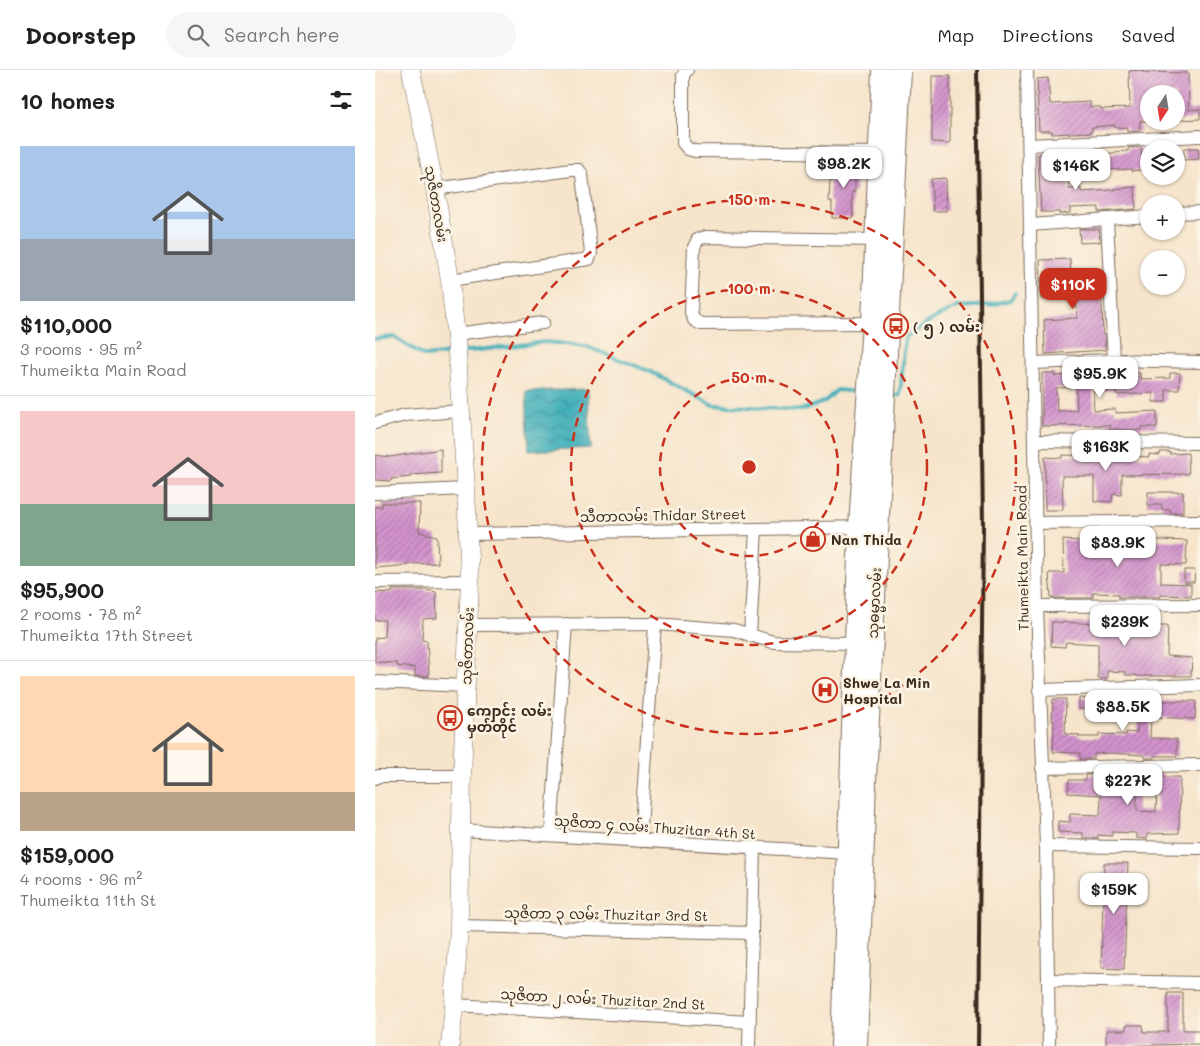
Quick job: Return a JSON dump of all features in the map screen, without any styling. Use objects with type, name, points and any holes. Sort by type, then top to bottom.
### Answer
[{"type":"main road","name":"သုဇိတာလမ်း","points":[[411,70],[435,189],[450,280],[456,336],[468,534],[468,625],[459,926],[450,1046]]},
{"type":"main road","name":"သုဓမ္မာလမ်း","points":[[857,1046],[861,710],[868,527],[872,323],[882,70]]},
{"type":"main road","name":"သုဓမ္မာလမ်း","points":[[841,1046],[848,853],[861,710],[855,643],[868,527],[901,70]]},
{"type":"street","points":[[687,70],[683,75],[683,143],[688,150],[879,153]]},
{"type":"street","name":"Thumeikta Main Road","points":[[1027,70],[1037,522],[1037,606],[1046,846],[1049,1046]]},
{"type":"street","points":[[1029,146],[1200,136]]},
{"type":"street","points":[[435,189],[579,170],[582,175],[591,253],[589,259],[450,280]]},
{"type":"street","points":[[1185,213],[1200,212]]},
{"type":"street","points":[[1031,225],[1140,217]]},
{"type":"street","points":[[1107,219],[1114,360]]},
{"type":"street","points":[[872,323],[701,324],[694,320],[691,313],[694,247],[698,240],[705,237],[875,240]]},
{"type":"street","points":[[456,336],[543,323]]},
{"type":"street","points":[[1033,364],[1114,360],[1200,362]]},
{"type":"street","points":[[375,423],[405,416],[461,411]]},
{"type":"street","points":[[1035,441],[1200,443]]},
{"type":"street","points":[[375,493],[466,489]]},
{"type":"street","points":[[1037,522],[1200,521]]},
{"type":"street","name":"သီတာလမ်း Thidar Street","points":[[468,534],[868,527]]},
{"type":"street","points":[[750,635],[756,529]]},
{"type":"street","points":[[375,582],[469,581]]},
{"type":"street","points":[[1037,606],[1200,605]]},
{"type":"street","points":[[551,835],[567,624]]},
{"type":"street","points":[[468,625],[655,624],[723,628],[773,642],[855,643]]},
{"type":"street","points":[[639,841],[655,624]]},
{"type":"street","points":[[375,682],[466,686]]},
{"type":"street","points":[[1039,690],[1200,685]]},
{"type":"street","points":[[1042,768],[1200,765]]},
{"type":"street","points":[[375,778],[379,776],[462,776]]},
{"type":"street","name":"သုဇိတာ ၄ လမ်း Thuzitar 4th St","points":[[461,830],[848,853]]},
{"type":"street","points":[[1046,846],[1200,848]]},
{"type":"street","points":[[749,1046],[754,848]]},
{"type":"street","name":"သုဇိတာ ၃ လမ်း Thuzitar 3rd St","points":[[459,926],[752,933]]},
{"type":"street","points":[[1049,980],[1200,983]]},
{"type":"street","name":"သုဇိတာ ၂ လမ်း Thuzitar 2nd St","points":[[454,1006],[750,1022]]},
{"type":"water","points":[[588,389],[591,448],[529,451],[526,391]]},
{"type":"building","points":[[1129,71],[1188,73],[1189,110],[1200,109],[1200,119],[1185,120],[1185,85],[1140,85],[1140,131],[1127,132],[1127,127],[1115,128],[1115,125],[1092,127],[1092,132],[1052,134],[1052,131],[1039,131],[1037,79],[1048,78],[1050,104],[1090,102],[1090,107],[1101,107],[1101,109],[1130,108]]},
{"type":"building","points":[[932,76],[950,76],[950,143],[932,142]]},
{"type":"building","points":[[1140,147],[1140,170],[1108,170],[1108,172],[1098,173],[1098,170],[1089,170],[1088,154],[1115,153],[1128,151],[1128,148]]},
{"type":"building","points":[[1185,148],[1198,148],[1199,159],[1185,160]]},
{"type":"building","points":[[1053,153],[1053,158],[1068,158],[1069,189],[1081,188],[1081,192],[1135,187],[1136,209],[1099,212],[1099,207],[1070,208],[1070,213],[1059,214],[1059,212],[1041,212],[1038,154]]},
{"type":"building","points":[[835,161],[860,161],[860,175],[855,175],[855,192],[852,192],[853,218],[832,218],[832,202],[829,201],[830,181],[833,181],[833,177],[835,177]]},
{"type":"building","points":[[946,178],[947,211],[933,211],[931,179]]},
{"type":"building","points":[[1079,229],[1099,229],[1100,242],[1080,243]]},
{"type":"building","points":[[1070,259],[1071,277],[1101,276],[1105,350],[1045,354],[1044,320],[1077,318],[1076,298],[1041,299],[1040,260]]},
{"type":"building","points":[[1111,371],[1111,374],[1140,373],[1140,379],[1170,378],[1170,373],[1180,373],[1179,390],[1166,390],[1166,402],[1153,402],[1153,393],[1117,395],[1116,390],[1093,391],[1094,410],[1115,409],[1115,413],[1157,411],[1157,427],[1141,427],[1141,430],[1110,429],[1110,425],[1042,426],[1042,373],[1055,373],[1055,376]],"holes":[[[1076,387],[1077,410],[1057,411],[1056,388]]]},
{"type":"building","points":[[441,449],[441,473],[410,475],[411,477],[391,479],[391,481],[375,480],[375,455],[390,457]]},
{"type":"building","points":[[1090,450],[1118,450],[1118,455],[1149,457],[1149,454],[1160,455],[1160,452],[1170,452],[1170,454],[1188,453],[1189,474],[1122,475],[1122,495],[1113,494],[1112,502],[1094,501],[1094,476],[1062,476],[1063,510],[1045,510],[1045,457],[1062,458],[1062,455],[1090,456]]},
{"type":"building","points":[[1148,492],[1183,492],[1183,513],[1170,513],[1170,510],[1162,510],[1162,505],[1148,505]]},
{"type":"building","points":[[382,503],[420,503],[419,532],[437,536],[438,563],[375,568],[375,507],[382,507]]},
{"type":"building","points":[[1095,536],[1187,541],[1186,565],[1161,564],[1161,583],[1191,584],[1191,596],[1119,597],[1119,594],[1093,593],[1093,598],[1051,598],[1049,573],[1064,573],[1063,540],[1095,542]]},
{"type":"building","points":[[1184,570],[1195,570],[1194,582],[1184,582]]},
{"type":"building","points":[[392,590],[427,590],[436,592],[437,618],[423,619],[422,640],[427,641],[429,676],[415,676],[415,668],[397,666],[397,663],[375,662],[375,638],[384,637],[385,620],[375,620],[375,592],[392,593]]},
{"type":"building","points":[[1108,620],[1154,622],[1154,626],[1168,626],[1167,656],[1192,658],[1191,676],[1136,676],[1125,675],[1125,672],[1107,671],[1107,679],[1098,679],[1098,644],[1066,642],[1065,647],[1051,646],[1052,622],[1108,624]]},
{"type":"building","points":[[1079,698],[1093,699],[1092,709],[1079,709]]},
{"type":"building","points":[[1053,699],[1066,699],[1065,734],[1079,735],[1079,737],[1099,737],[1099,734],[1126,735],[1126,732],[1137,733],[1138,701],[1153,702],[1153,699],[1163,701],[1196,701],[1195,719],[1151,717],[1150,738],[1177,739],[1177,756],[1144,758],[1144,755],[1109,753],[1094,754],[1094,759],[1080,759],[1080,753],[1053,752]]},
{"type":"building","points":[[1163,774],[1163,777],[1180,777],[1179,833],[1147,834],[1147,839],[1136,838],[1136,833],[1112,832],[1112,836],[1098,835],[1098,839],[1083,838],[1083,833],[1058,832],[1058,821],[1070,822],[1070,814],[1100,815],[1101,795],[1068,793],[1069,780],[1086,780],[1086,775]],"holes":[[[1137,791],[1157,792],[1156,812],[1137,811]]]},
{"type":"building","points":[[1104,863],[1128,863],[1124,969],[1101,968]]},
{"type":"building","points":[[1168,993],[1183,993],[1183,1030],[1200,1030],[1200,1044],[1106,1046],[1106,1030],[1126,1030],[1126,1025],[1143,1025],[1144,1032],[1168,1032]]},
{"type":"waterway","points":[[890,395],[900,396],[906,337],[935,318],[958,307],[990,305],[1010,300],[1015,293]]},
{"type":"waterway","points":[[375,339],[394,337],[425,356],[451,353]]},
{"type":"waterway","points":[[461,352],[545,342],[585,346],[649,371],[713,405],[801,410],[824,402],[837,390],[861,392]]},
{"type":"railway","points":[[977,70],[983,524],[978,1046]]},
{"type":"place","name":"( ၅ ) လမ်း","points":[[896,326]]},
{"type":"place","name":"Nan Thida","points":[[813,539]]},
{"type":"place","name":"Shwe La Min Hospital","points":[[825,690]]},
{"type":"place","name":"ကျောင်း လမ်း မှတ်တိုင်","points":[[450,718]]}]
